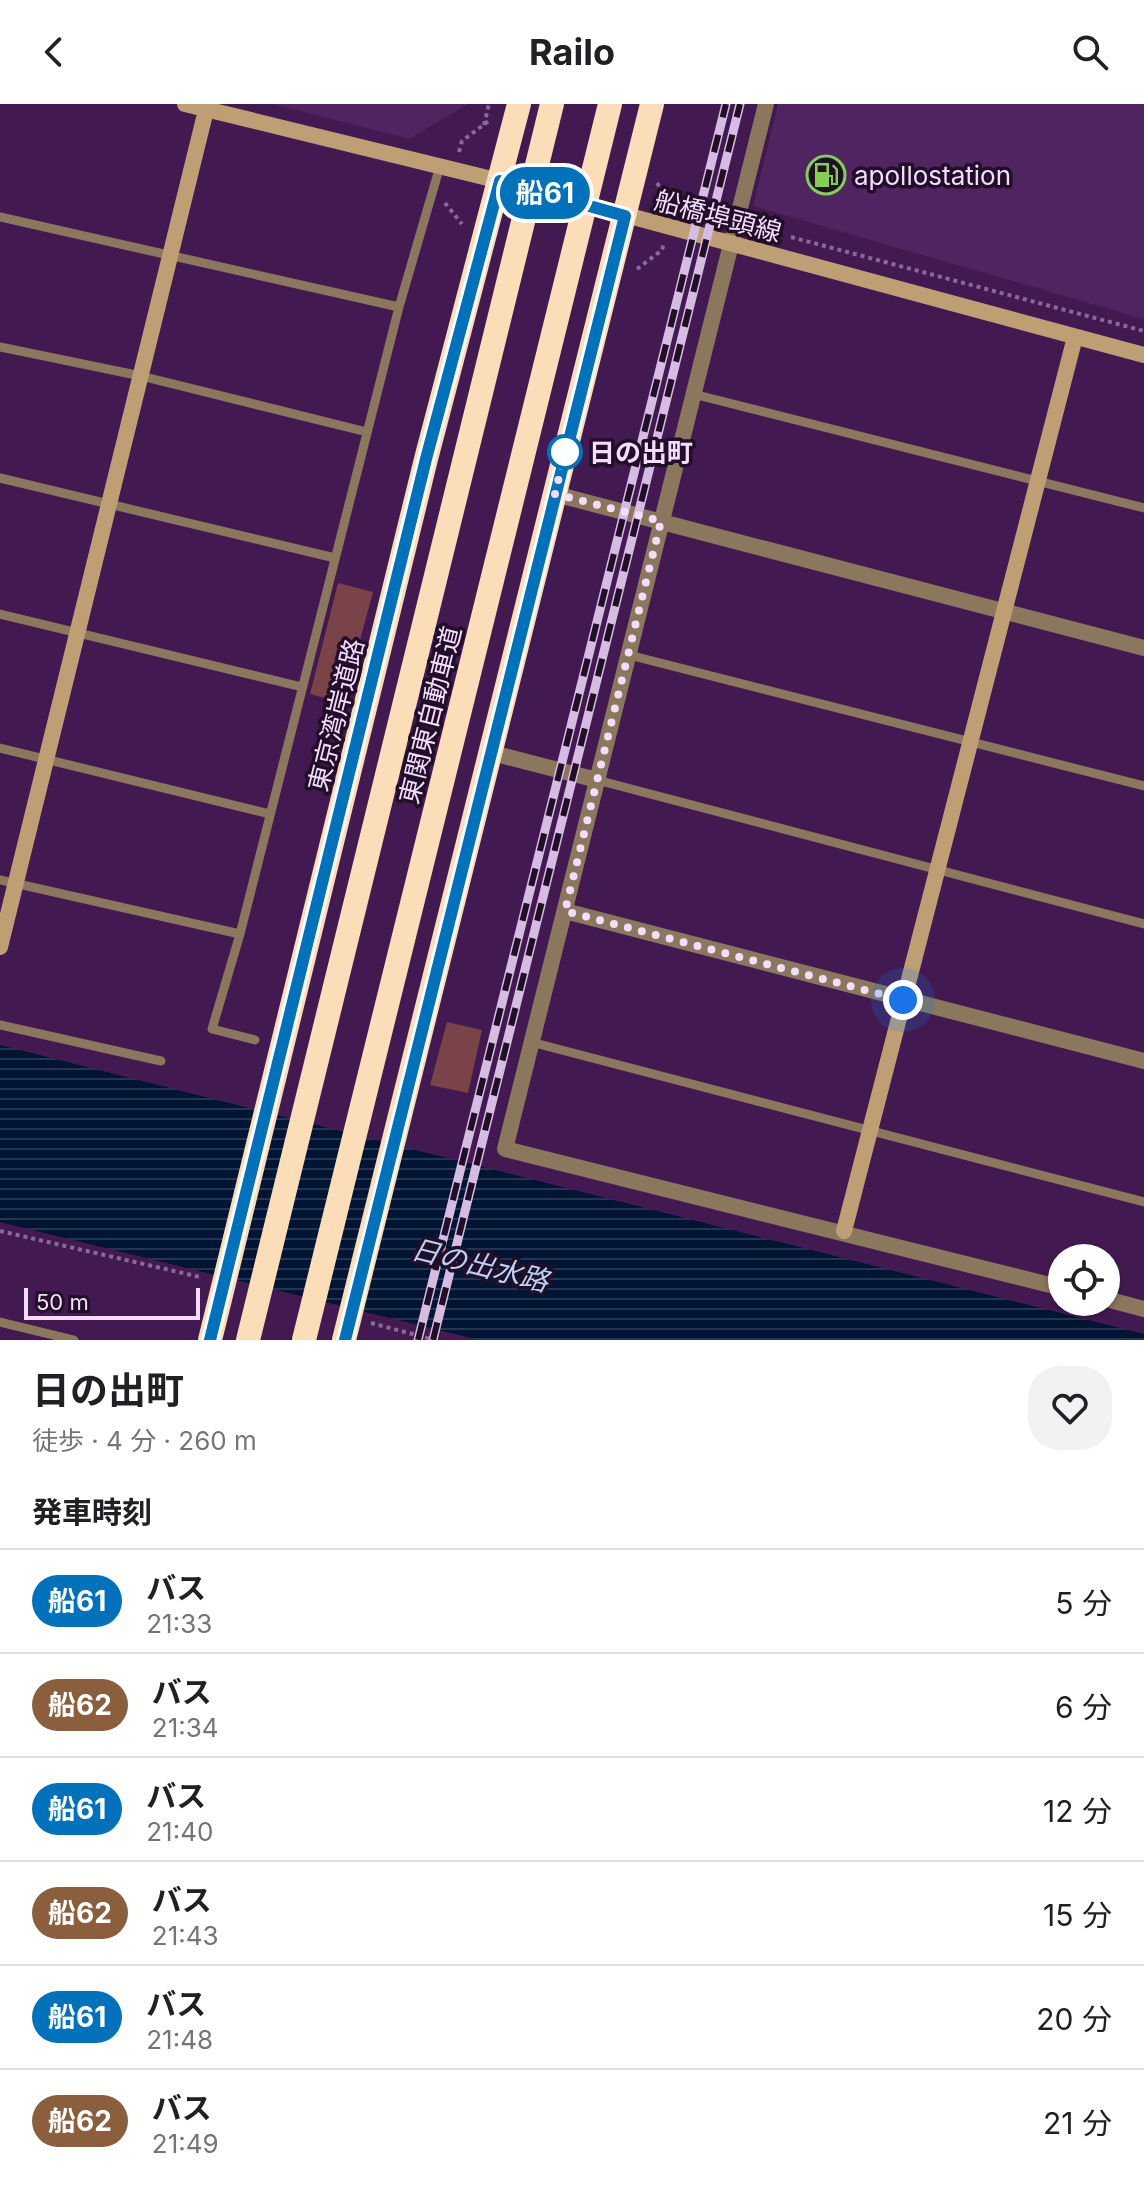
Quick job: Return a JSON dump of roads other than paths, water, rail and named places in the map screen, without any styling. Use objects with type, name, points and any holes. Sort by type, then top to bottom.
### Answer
[{"type":"highway","name":"東京湾岸道路","points":[[210,1340],[426,459],[519,104]]},
{"type":"highway","name":"東関東自動車道","points":[[248,1340],[552,104]]},
{"type":"highway","name":"東関東自動車道","points":[[304,1340],[610,104]]},
{"type":"highway","points":[[344,1340],[652,104]]},
{"type":"street","name":"船橋埠頭線","points":[[185,104],[500,181],[1144,355]]},
{"type":"street","points":[[766,104],[505,1149],[844,1231],[1048,1284]]},
{"type":"street","points":[[0,947],[8,882],[46,760],[206,110]]},
{"type":"street","points":[[844,1231],[1075,337]]},
{"type":"street","points":[[555,494],[1144,648]]},
{"type":"street","points":[[492,753],[597,780]]},
{"type":"street","points":[[565,911],[1144,1061]]},
{"type":"street","points":[[1120,1303],[1144,1309]]},
{"type":"lane","points":[[255,1040],[212,1029],[240,934],[399,307],[440,166]]},
{"type":"lane","points":[[0,217],[399,307]]},
{"type":"lane","points":[[0,347],[141,376],[367,432]]},
{"type":"lane","points":[[693,394],[1144,508]]},
{"type":"lane","points":[[0,478],[335,558]]},
{"type":"lane","points":[[0,614],[302,687]]},
{"type":"lane","points":[[629,655],[1144,786]]},
{"type":"lane","points":[[0,748],[270,814]]},
{"type":"lane","points":[[597,780],[1144,924]]},
{"type":"lane","points":[[8,882],[240,934]]},
{"type":"lane","points":[[0,1025],[161,1061]]},
{"type":"lane","points":[[531,1042],[1144,1202]]},
{"type":"lane","points":[[0,1322],[74,1340]]},
{"type":"water","name":"日の出水路","points":[[0,1045],[1048,1310],[1048,1316],[1073,1316],[1144,1334],[1144,1340],[479,1340],[0,1222]]},
{"type":"railway","points":[[418,1340],[726,104]]},
{"type":"railway","points":[[433,1340],[740,104]]},
{"type":"place","name":"apollostation","points":[[826,175]]},
{"type":"place","name":"日の出町","points":[[565,452]]}]
